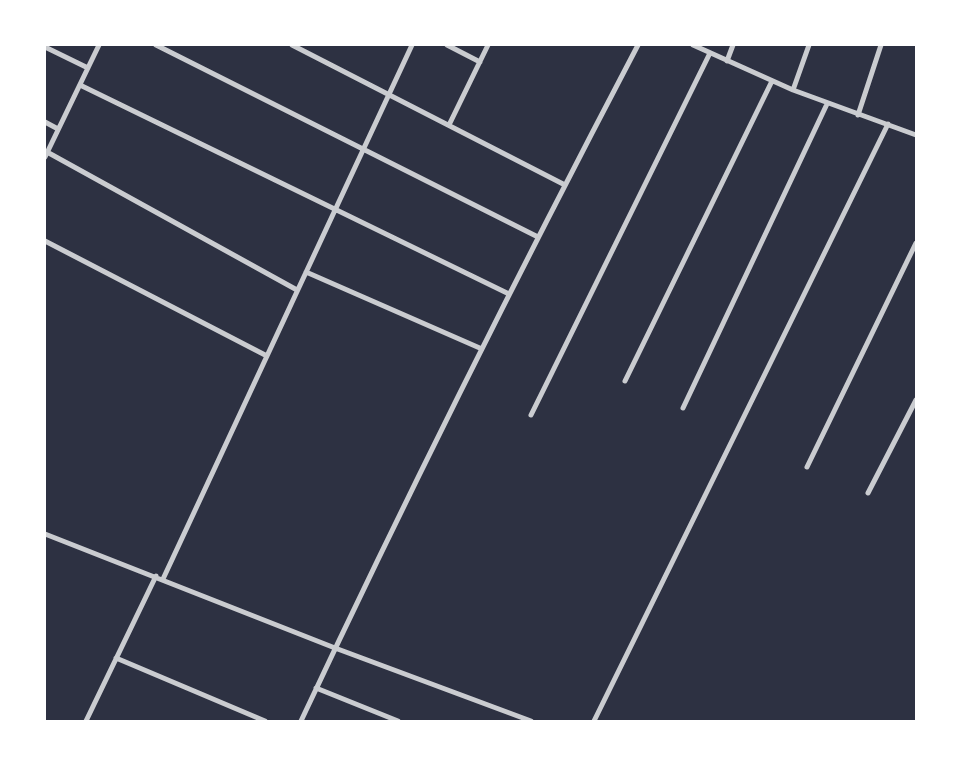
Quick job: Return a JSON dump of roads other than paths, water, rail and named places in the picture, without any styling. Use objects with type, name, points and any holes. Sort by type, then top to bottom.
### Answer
[{"type":"street","points":[[99,45],[46,154],[297,290]]},
{"type":"street","points":[[156,45],[538,237]]},
{"type":"street","points":[[292,45],[565,184]]},
{"type":"street","points":[[163,579],[412,45]]},
{"type":"street","points":[[447,45],[480,62]]},
{"type":"street","points":[[449,125],[488,45]]},
{"type":"street","points":[[301,721],[509,294],[638,45]]},
{"type":"street","points":[[693,45],[827,104],[916,135]]},
{"type":"street","points":[[727,61],[733,45]]},
{"type":"street","points":[[793,90],[809,45]]},
{"type":"street","points":[[858,115],[881,45]]},
{"type":"street","points":[[45,47],[88,68]]},
{"type":"street","points":[[531,415],[710,53]]},
{"type":"street","points":[[625,381],[772,81]]},
{"type":"street","points":[[80,86],[509,294]]},
{"type":"street","points":[[683,408],[827,104]]},
{"type":"street","points":[[45,122],[58,129]]},
{"type":"street","points":[[594,721],[888,124]]},
{"type":"street","points":[[45,241],[267,356]]},
{"type":"street","points":[[807,467],[916,243]]},
{"type":"street","points":[[306,272],[482,349]]},
{"type":"street","points":[[868,493],[916,400]]},
{"type":"street","points":[[45,534],[156,576],[335,648],[531,721]]},
{"type":"street","points":[[86,721],[156,576]]},
{"type":"street","points":[[116,658],[265,721]]},
{"type":"street","points":[[316,688],[398,721]]}]
